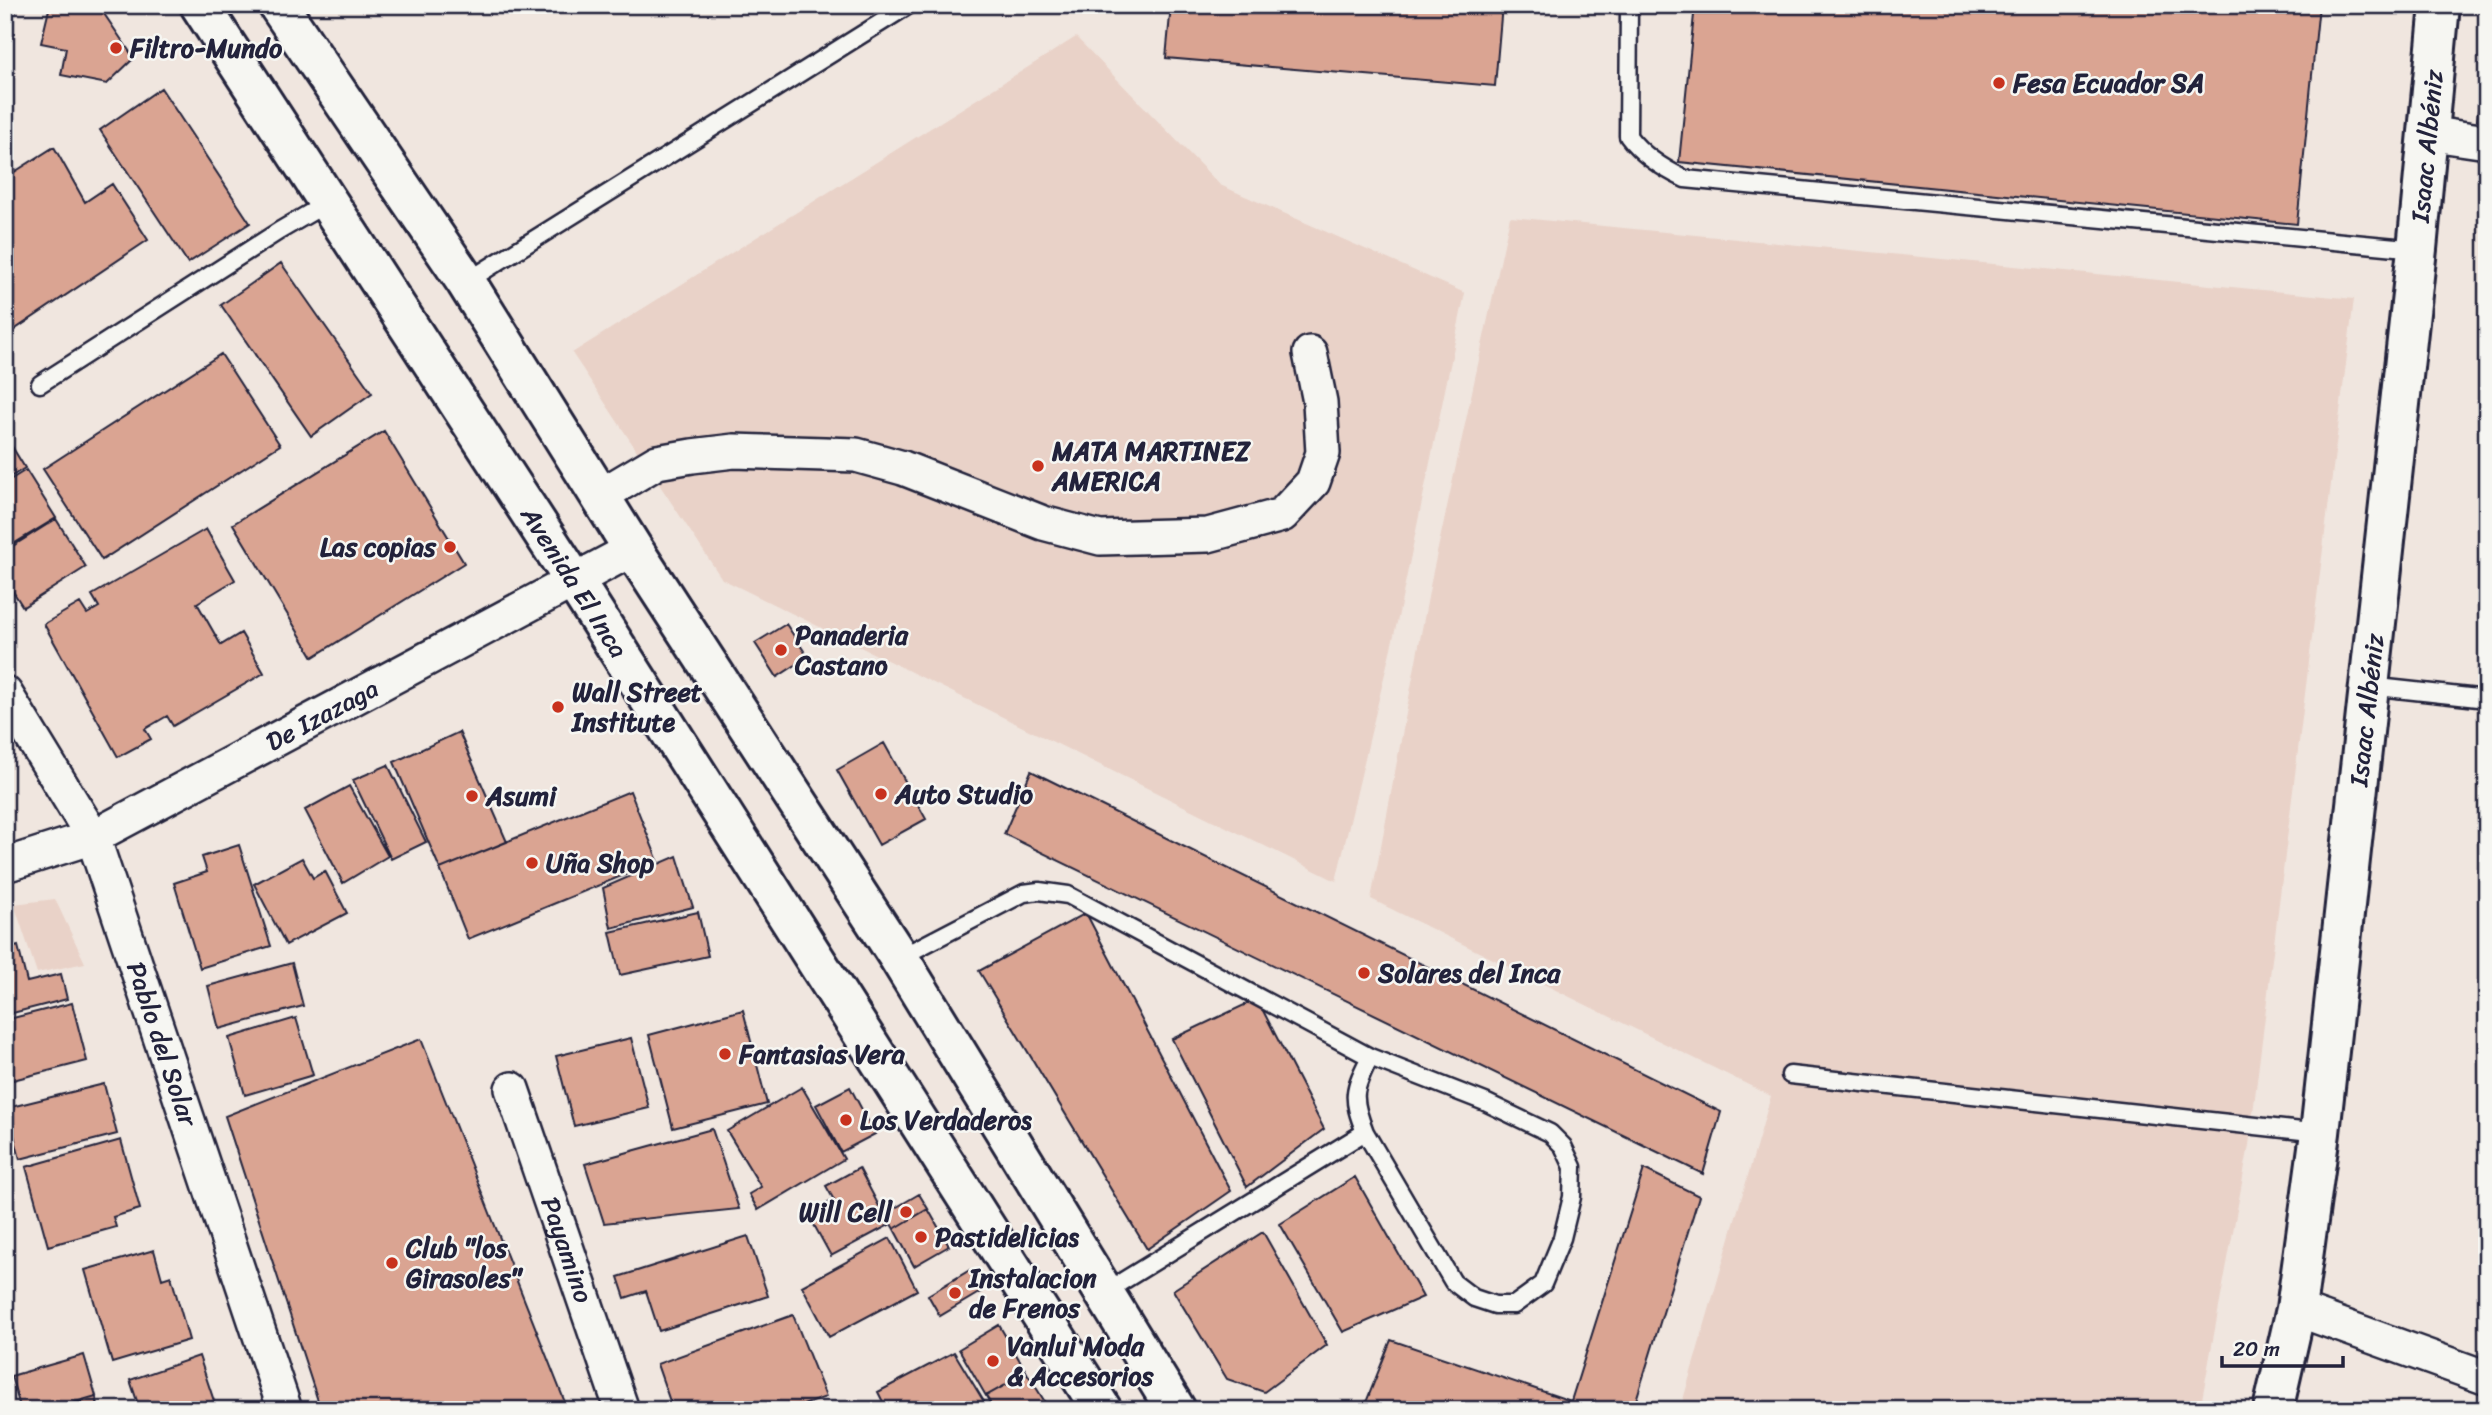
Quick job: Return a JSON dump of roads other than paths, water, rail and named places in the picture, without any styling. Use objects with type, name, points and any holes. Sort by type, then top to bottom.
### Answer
[{"type":"main road","name":"Avenida El Inca","points":[[200,5],[573,579],[1102,1410]]},
{"type":"main road","name":"Isaac Albéniz","points":[[2273,1410],[2296,1309],[2320,1133],[2417,249],[2440,5]]},
{"type":"main road","points":[[288,11],[466,282],[633,549],[899,958],[1176,1410]]},
{"type":"street","points":[[2426,133],[2487,142]]},
{"type":"street","points":[[600,496],[657,462],[692,456],[734,450],[856,455],[903,468],[1043,523],[1100,538],[1208,535],[1282,515],[1313,482],[1323,453],[1320,402],[1310,353]]},
{"type":"street","name":"De Izazaga","points":[[5,865],[93,837],[633,549]]},
{"type":"street","name":"Pablo del Solar","points":[[5,693],[93,837],[285,1410]]},
{"type":"street","name":"Payamino","points":[[512,1089],[622,1410]]},
{"type":"street","points":[[2296,1309],[2487,1378]]},
{"type":"lane","points":[[466,282],[909,5]]},
{"type":"lane","points":[[1629,5],[1628,136],[1636,146],[1670,172],[1685,179],[2417,249]]},
{"type":"lane","points":[[40,384],[327,203]]},
{"type":"lane","points":[[2369,686],[2487,699]]},
{"type":"lane","points":[[899,958],[1024,893],[1039,891],[1068,895],[1370,1057],[1496,1107],[1550,1133],[1563,1146],[1573,1167],[1572,1197],[1562,1238],[1543,1284],[1514,1305],[1495,1305],[1474,1298],[1453,1282],[1365,1132],[1355,1108],[1356,1084],[1370,1057]]},
{"type":"lane","points":[[1790,1075],[2320,1133]]},
{"type":"lane","points":[[1105,1292],[1365,1132]]},
{"type":"place","name":"Filtro-Mundo","points":[[116,48]]},
{"type":"place","name":"Fesa Ecuador SA","points":[[1999,83]]},
{"type":"place","name":"MATA MARTINEZ AMERICA","points":[[1038,466]]},
{"type":"place","name":"Las copias","points":[[450,547]]},
{"type":"place","name":"Panaderia Castano","points":[[781,650]]},
{"type":"place","name":"Wall Street Institute","points":[[558,707]]},
{"type":"place","name":"Auto Studio","points":[[881,794]]},
{"type":"place","name":"Asumi","points":[[472,796]]},
{"type":"place","name":"Uña Shop","points":[[532,863]]},
{"type":"place","name":"Solares del Inca","points":[[1364,973]]},
{"type":"place","name":"Fantasias Vera","points":[[725,1054]]},
{"type":"place","name":"Los Verdaderos","points":[[846,1120]]},
{"type":"place","name":"Will Cell","points":[[906,1212]]},
{"type":"place","name":"Pastidelicias","points":[[921,1237]]},
{"type":"place","name":"Club \"los Girasoles\"","points":[[392,1263]]},
{"type":"place","name":"Instalacion de Frenos","points":[[955,1293]]},
{"type":"place","name":"Vanlui Moda & Accesorios","points":[[993,1361]]}]
